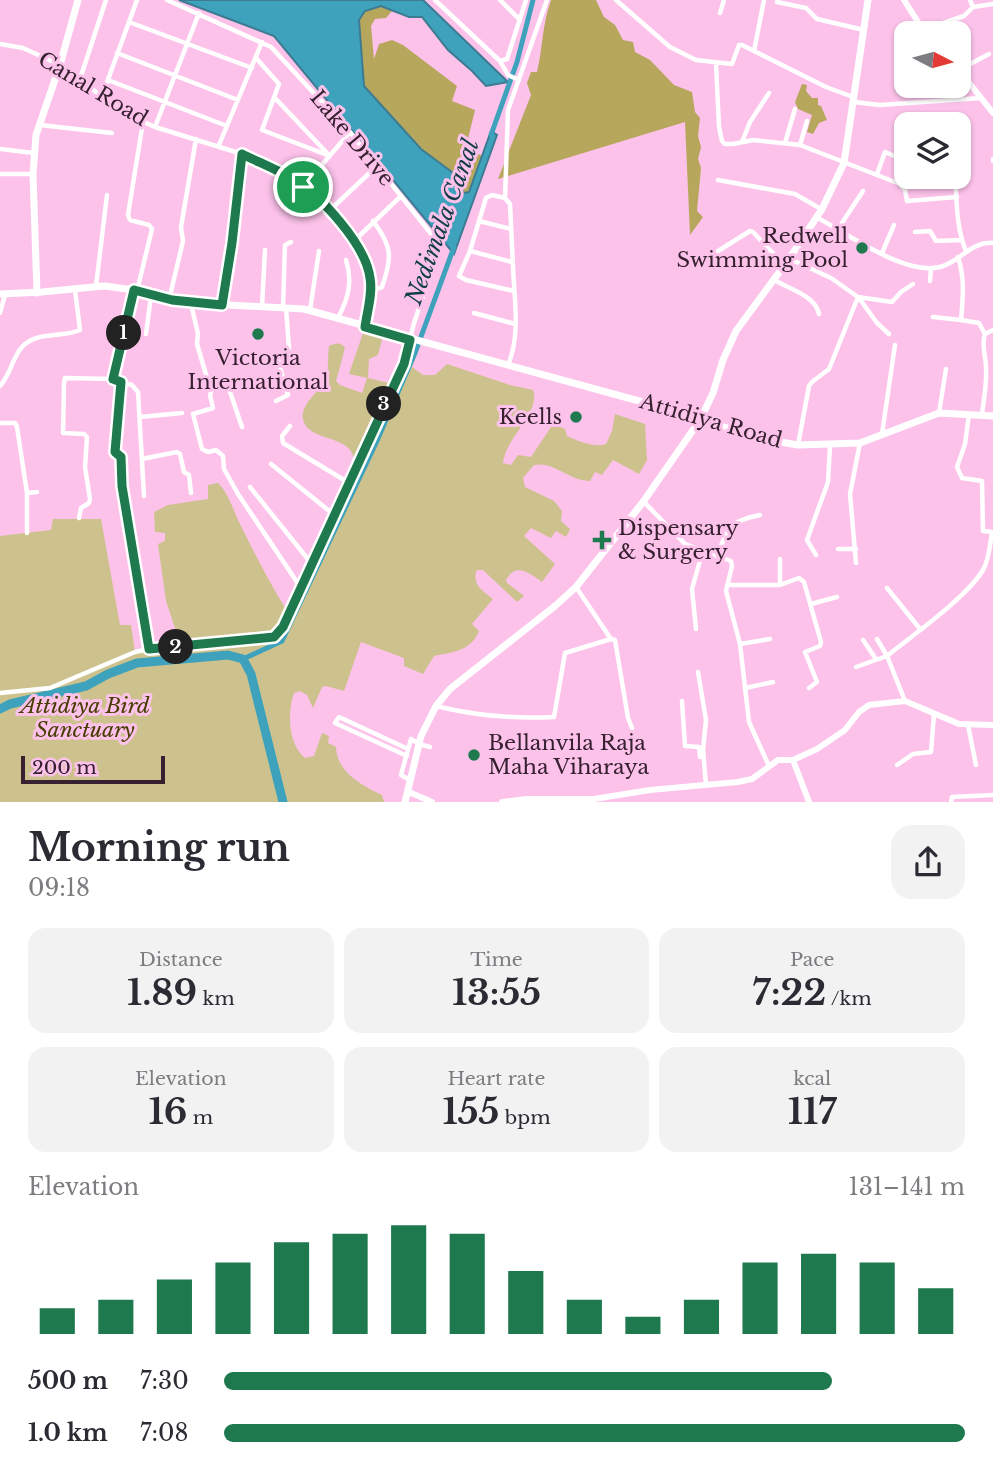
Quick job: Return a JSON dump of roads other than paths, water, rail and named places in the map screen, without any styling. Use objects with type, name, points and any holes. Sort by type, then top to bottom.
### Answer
[{"type":"main road","points":[[37,293],[34,153],[39,125],[60,65],[78,0]]},
{"type":"main road","points":[[405,802],[419,744],[436,706],[457,683],[555,607],[576,587],[643,502],[700,420],[736,331],[822,209],[844,163],[868,0]]},
{"type":"main road","points":[[2,294],[96,286],[135,290],[191,303],[310,310],[410,340]]},
{"type":"main road","name":"Attidiya Road","points":[[410,340],[508,365],[763,439],[798,445],[860,443],[939,413],[993,416]]},
{"type":"street","points":[[80,79],[106,0]]},
{"type":"street","points":[[102,96],[137,0]]},
{"type":"street","name":"Lake Drive","points":[[167,0],[262,42],[285,60],[350,132],[436,240],[438,252],[410,340]]},
{"type":"street","points":[[435,0],[500,61],[508,75],[517,80]]},
{"type":"street","points":[[500,0],[520,20]]},
{"type":"street","points":[[500,61],[507,59],[526,0]]},
{"type":"street","points":[[505,198],[507,119],[517,80],[547,0]]},
{"type":"street","points":[[720,13],[724,0]]},
{"type":"street","points":[[754,51],[764,0]]},
{"type":"street","points":[[904,0],[917,21]]},
{"type":"street","points":[[970,0],[973,7]]},
{"type":"street","points":[[621,2],[670,47],[696,60],[716,64],[732,63],[739,45],[749,47],[826,87],[855,99],[880,105],[982,98]]},
{"type":"street","points":[[777,2],[806,8],[817,19],[865,30]]},
{"type":"street","points":[[952,21],[964,16],[973,7],[993,4]]},
{"type":"street","points":[[155,127],[199,13]]},
{"type":"street","points":[[129,22],[252,68]]},
{"type":"street","points":[[219,145],[262,42]]},
{"type":"street","name":"Canal Road","points":[[0,44],[23,48],[60,65],[124,113],[143,122],[219,145],[294,179],[330,210],[348,230],[365,258],[371,282],[365,327]]},
{"type":"street","points":[[117,53],[238,100]]},
{"type":"street","points":[[971,64],[989,54]]},
{"type":"street","points":[[256,58],[279,84],[262,130],[330,156]]},
{"type":"street","points":[[716,64],[722,141],[728,144],[753,140],[800,145],[903,186],[907,201],[957,197]]},
{"type":"street","points":[[108,80],[227,126]]},
{"type":"street","points":[[971,85],[990,104],[993,113]]},
{"type":"street","points":[[743,142],[750,122],[769,93]]},
{"type":"street","points":[[274,97],[330,156]]},
{"type":"street","points":[[785,143],[795,109]]},
{"type":"street","points":[[800,145],[807,121]]},
{"type":"street","points":[[113,379],[152,229],[149,225],[130,220],[128,215],[143,122]]},
{"type":"street","points":[[39,125],[112,133]]},
{"type":"street","points":[[303,187],[350,132]]},
{"type":"street","points":[[169,300],[183,241],[181,227],[196,139]]},
{"type":"street","points":[[0,149],[34,153]]},
{"type":"street","points":[[877,174],[886,152],[894,156]]},
{"type":"street","points":[[222,305],[242,154]]},
{"type":"street","points":[[330,210],[377,166]]},
{"type":"street","points":[[0,174],[33,174]]},
{"type":"street","points":[[718,180],[795,194],[822,209]]},
{"type":"street","points":[[956,189],[962,240],[966,251]]},
{"type":"street","points":[[838,229],[863,191]]},
{"type":"street","points":[[96,286],[107,195]]},
{"type":"street","points":[[508,365],[514,346],[515,324],[514,291],[512,262],[512,229],[510,204],[505,198],[492,195],[486,198],[470,251],[459,276],[466,281],[514,291]]},
{"type":"street","points":[[354,241],[401,196]]},
{"type":"street","points":[[816,217],[882,253],[914,266],[931,268],[947,264],[983,243],[993,243]]},
{"type":"street","points":[[370,291],[382,287],[389,266],[390,251],[384,235],[373,221]]},
{"type":"street","points":[[479,221],[512,229]]},
{"type":"street","points":[[882,253],[894,225]]},
{"type":"street","points":[[718,251],[750,231],[753,232],[786,262],[831,278],[858,297],[877,323],[889,334]]},
{"type":"street","points":[[915,232],[930,231],[936,241],[962,240]]},
{"type":"street","points":[[276,401],[288,396],[277,357],[289,348],[284,307],[285,244],[291,243]]},
{"type":"street","points":[[261,306],[265,250]]},
{"type":"street","points":[[310,310],[318,251]]},
{"type":"street","points":[[470,251],[512,262]]},
{"type":"street","points":[[958,257],[963,279],[961,320]]},
{"type":"street","points":[[338,318],[347,301],[350,282],[346,260]]},
{"type":"street","points":[[930,281],[931,268]]},
{"type":"street","points":[[774,280],[811,300],[819,314]]},
{"type":"street","points":[[858,297],[892,302],[914,284]]},
{"type":"street","points":[[0,386],[10,374],[20,349],[31,340],[80,330],[75,289]]},
{"type":"street","points":[[0,313],[2,294]]},
{"type":"street","points":[[146,334],[151,295]]},
{"type":"street","points":[[798,445],[809,386],[829,369],[858,297]]},
{"type":"street","points":[[191,303],[198,334],[197,344],[212,389],[210,395],[213,408],[193,414],[202,449],[208,452],[216,450],[223,456],[224,469],[233,485],[301,588]]},
{"type":"street","points":[[474,313],[515,324]]},
{"type":"street","points":[[933,317],[979,323],[985,334]]},
{"type":"street","points":[[982,414],[986,366],[982,341],[985,334],[993,330]]},
{"type":"street","points":[[0,693],[50,688],[149,649],[274,637],[283,627],[404,364],[410,340]]},
{"type":"street","points":[[882,435],[895,345]]},
{"type":"street","points":[[939,413],[946,369]]},
{"type":"street","points":[[79,518],[81,508],[89,503],[90,499],[85,467],[87,437],[84,434],[63,433],[65,378],[113,379],[132,385],[138,392],[144,496]]},
{"type":"street","points":[[121,382],[115,452],[121,457],[122,486],[149,649]]},
{"type":"street","points":[[212,389],[226,384],[228,386],[242,427]]},
{"type":"street","points":[[140,418],[182,413]]},
{"type":"street","points":[[856,667],[887,656],[956,599],[983,571],[992,533],[983,531],[982,481],[962,478],[957,467],[965,443],[968,414]]},
{"type":"street","points":[[0,423],[15,423],[17,427],[27,493],[27,533]]},
{"type":"street","points":[[290,426],[282,436],[283,443],[349,483]]},
{"type":"street","points":[[856,563],[850,494],[860,443]]},
{"type":"street","points":[[816,555],[807,540],[828,482],[830,446]]},
{"type":"street","points":[[142,459],[180,454],[191,493]]},
{"type":"street","points":[[271,464],[333,514]]},
{"type":"street","points":[[250,487],[311,563]]},
{"type":"street","points":[[27,493],[37,492]]},
{"type":"street","points":[[643,502],[685,544],[731,561],[733,566],[727,595],[740,644],[749,722],[769,766]]},
{"type":"street","points":[[717,554],[736,521],[760,515]]},
{"type":"street","points":[[838,549],[856,549]]},
{"type":"street","points":[[696,629],[692,589],[703,550]]},
{"type":"street","points":[[780,559],[780,585]]},
{"type":"street","points":[[727,585],[780,585],[799,578],[804,582],[821,642],[820,646],[805,652],[817,682],[809,688]]},
{"type":"street","points":[[576,587],[617,644],[628,718],[632,728]]},
{"type":"street","points":[[887,588],[920,629]]},
{"type":"street","points":[[811,604],[836,597]]},
{"type":"street","points":[[436,706],[487,717],[554,717],[565,653],[611,639]]},
{"type":"street","points":[[740,644],[771,639]]},
{"type":"street","points":[[877,639],[887,656],[905,701]]},
{"type":"street","points":[[863,640],[876,659]]},
{"type":"street","points":[[698,672],[706,720],[703,750],[705,785]]},
{"type":"street","points":[[745,688],[773,681]]},
{"type":"street","points":[[682,701],[685,746],[699,747],[705,785]]},
{"type":"street","points":[[502,802],[525,799],[594,799],[752,779],[778,760],[793,760],[817,749],[845,730],[859,712],[869,705],[905,701],[968,725],[993,725]]},
{"type":"street","points":[[897,765],[913,754],[932,752],[934,714]]},
{"type":"street","points":[[407,756],[335,723],[339,717],[408,749]]},
{"type":"street","points":[[968,725],[976,765]]},
{"type":"street","points":[[411,780],[401,775],[411,738],[430,747]]},
{"type":"street","points":[[793,760],[809,802]]},
{"type":"street","points":[[408,792],[432,802]]},
{"type":"street","points":[[951,802],[952,797],[993,795]]},
{"type":"water","points":[[179,0],[423,0],[508,82],[486,86],[448,50],[422,17],[409,17],[381,6],[365,11],[359,20],[364,86],[421,149],[460,178],[463,193],[469,192],[491,131],[497,135],[454,254],[274,36]]},
{"type":"waterway","name":"Nedimala Canal","points":[[491,135],[517,62],[533,0]]},
{"type":"waterway","name":"Nedimala Canal","points":[[243,659],[282,641],[376,443],[415,353],[454,247]]},
{"type":"waterway","points":[[0,709],[10,704],[86,686],[137,663],[228,655],[243,659],[251,674],[283,802]]},
{"type":"place","name":"Redwell Swimming Pool","points":[[862,248]]},
{"type":"place","name":"Victoria International","points":[[258,334]]},
{"type":"place","name":"Keells","points":[[576,417]]},
{"type":"place","name":"Dispensary & Surgery","points":[[602,540]]},
{"type":"place","name":"Bellanvila Raja Maha Viharaya","points":[[474,755]]},
{"type":"park label","name":"Attidiya Bird Sanctuary","points":[[85,718]]}]
